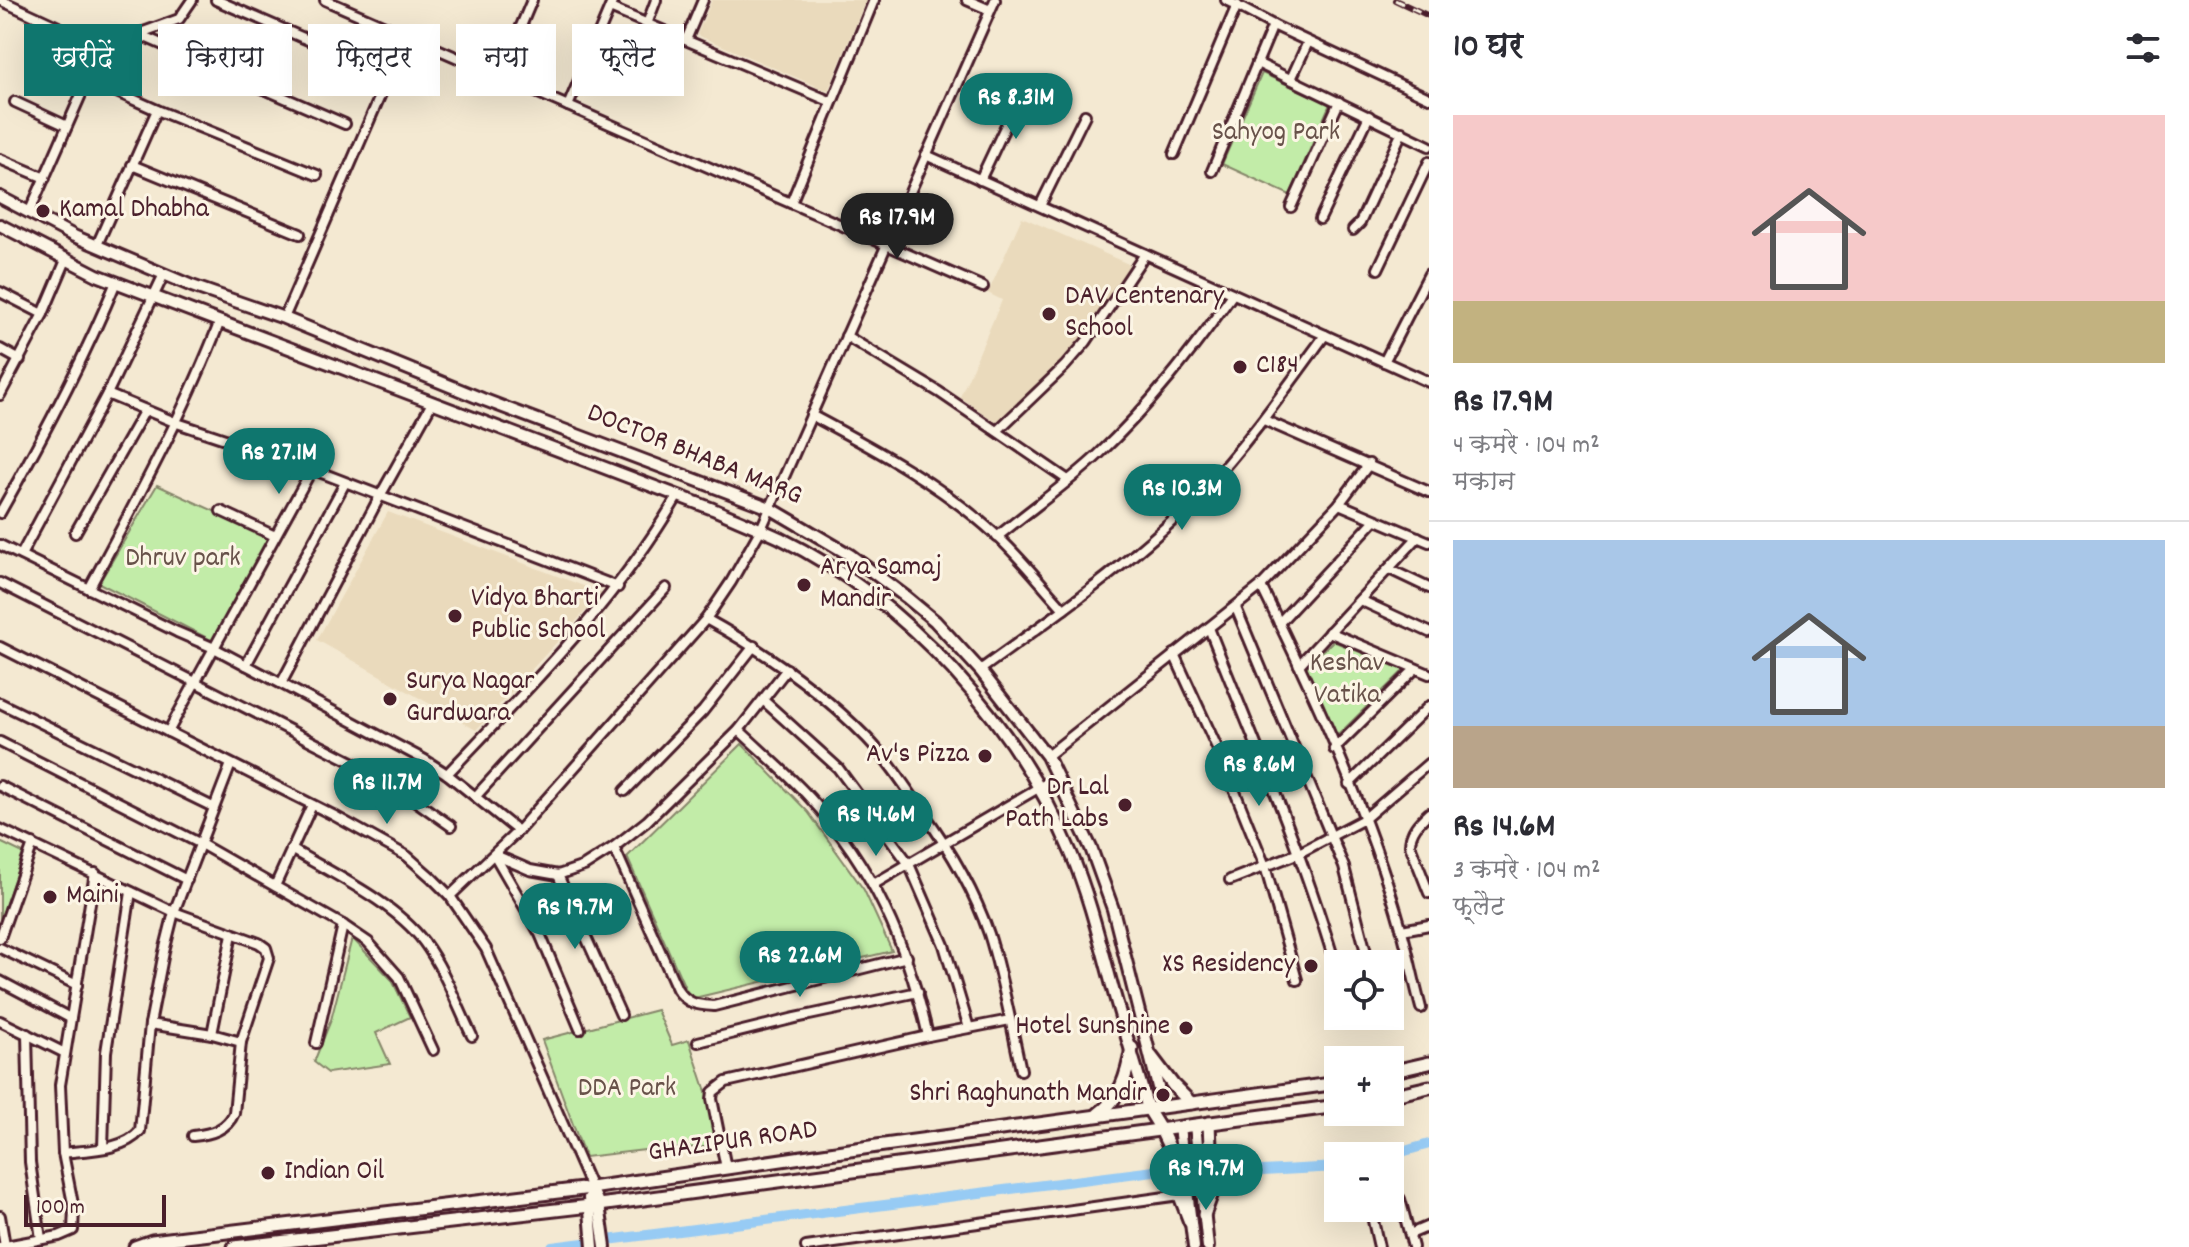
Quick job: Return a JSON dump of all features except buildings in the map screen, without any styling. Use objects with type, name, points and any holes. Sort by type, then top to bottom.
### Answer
[{"type":"main road","points":[[1095,1116],[1108,1107],[1120,1092],[1132,1048]]},
{"type":"main road","points":[[1150,1050],[1173,1085],[1191,1103]]},
{"type":"main road","points":[[1404,1069],[1429,1063]]},
{"type":"main road","name":"GHAZIPUR ROAD","points":[[135,1247],[152,1241],[591,1188],[1324,1085]]},
{"type":"main road","points":[[1404,1093],[1429,1087]]},
{"type":"main road","points":[[1204,1215],[1212,1193],[1206,1177],[1203,1146],[1214,1122],[1217,1100]]},
{"type":"main road","name":"GHAZIPUR ROAD","points":[[234,1247],[594,1206],[1324,1108]]},
{"type":"main road","points":[[1161,1130],[1177,1150],[1180,1195],[1190,1222]]},
{"type":"street","points":[[0,0],[52,24]]},
{"type":"street","points":[[142,33],[179,19],[192,0]]},
{"type":"street","points":[[216,0],[308,40]]},
{"type":"street","points":[[325,0],[380,24]]},
{"type":"street","points":[[351,11],[356,0]]},
{"type":"street","points":[[522,24],[532,0]]},
{"type":"street","points":[[568,106],[612,4],[647,24],[656,0]]},
{"type":"street","points":[[703,0],[686,40],[832,102]]},
{"type":"street","points":[[791,203],[874,0]]},
{"type":"street","points":[[967,0],[990,10]]},
{"type":"street","points":[[450,896],[518,831],[706,619],[731,582],[761,529],[995,0]]},
{"type":"street","points":[[1226,0],[1429,98]]},
{"type":"street","points":[[1174,154],[1237,5]]},
{"type":"street","points":[[1212,171],[1273,25]]},
{"type":"street","points":[[142,36],[345,124]]},
{"type":"street","points":[[1291,79],[1308,42]]},
{"type":"street","points":[[1257,63],[1429,146]]},
{"type":"street","points":[[980,180],[1023,89]]},
{"type":"street","points":[[29,213],[80,96]]},
{"type":"street","points":[[126,96],[317,175]]},
{"type":"street","points":[[284,318],[380,96]]},
{"type":"street","points":[[545,96],[983,287]]},
{"type":"street","points":[[15,102],[67,126]]},
{"type":"street","points":[[1291,207],[1339,102]]},
{"type":"street","points":[[97,245],[157,110]]},
{"type":"street","points":[[1040,206],[1085,115]]},
{"type":"street","points":[[1320,219],[1369,116]]},
{"type":"street","points":[[1353,230],[1360,223],[1402,132]]},
{"type":"street","points":[[926,155],[1429,382]]},
{"type":"street","points":[[0,159],[45,178]]},
{"type":"street","points":[[1378,269],[1429,162]]},
{"type":"street","points":[[132,165],[300,234]]},
{"type":"street","name":"DOCTOR BHABA MARG","points":[[0,197],[97,245],[192,286],[284,318],[482,399],[770,508],[850,555],[906,597],[935,621],[980,670],[1047,756],[1091,848],[1113,909],[1163,1107]]},
{"type":"street","name":"DOCTOR BHABA MARG","points":[[0,225],[116,282],[761,529],[851,581],[913,630],[950,666],[1009,739],[1039,788],[1072,854],[1091,908],[1148,1109],[1161,1130]]},
{"type":"street","points":[[997,431],[1086,342],[1145,254]]},
{"type":"street","points":[[0,395],[43,314],[66,260]]},
{"type":"street","points":[[21,555],[107,394],[164,274]]},
{"type":"street","points":[[1384,362],[1429,274]]},
{"type":"street","points":[[0,513],[63,400],[116,282]]},
{"type":"street","points":[[0,292],[43,314]]},
{"type":"street","points":[[997,537],[1097,456],[1146,406],[1182,365],[1233,294]]},
{"type":"street","points":[[89,589],[177,423],[199,377],[220,321]]},
{"type":"street","points":[[980,670],[1064,609],[1164,528],[1198,496],[1264,420],[1325,335]]},
{"type":"street","points":[[846,336],[939,392],[1068,480]]},
{"type":"street","points":[[0,349],[20,360]]},
{"type":"street","points":[[107,394],[618,587]]},
{"type":"street","points":[[282,682],[432,403]]},
{"type":"street","points":[[75,533],[145,410]]},
{"type":"street","points":[[811,415],[916,473],[997,537],[1064,609]]},
{"type":"street","points":[[1264,420],[1429,492]]},
{"type":"street","points":[[1047,756],[1261,586],[1339,504],[1369,464]]},
{"type":"street","points":[[168,732],[311,471]]},
{"type":"street","points":[[246,665],[345,483]]},
{"type":"street","points":[[447,774],[530,688],[618,587],[677,497]]},
{"type":"street","points":[[1339,504],[1429,542]]},
{"type":"street","points":[[221,511],[275,536]]},
{"type":"street","points":[[1279,623],[1375,520]]},
{"type":"street","points":[[1299,665],[1418,537]]},
{"type":"street","points":[[0,545],[282,682],[447,774],[518,831]]},
{"type":"street","points":[[1389,569],[1429,588]]},
{"type":"street","points":[[0,583],[380,776],[451,826]]},
{"type":"street","points":[[1261,586],[1299,665],[1364,819],[1402,930],[1421,1008]]},
{"type":"street","points":[[476,796],[666,588]]},
{"type":"street","points":[[1360,600],[1429,632]]},
{"type":"street","points":[[1236,608],[1351,887],[1366,950]]},
{"type":"street","points":[[706,619],[787,669],[868,739],[945,843],[988,932],[998,963],[1021,1070]]},
{"type":"street","points":[[1209,628],[1299,853],[1331,950]]},
{"type":"street","points":[[1329,632],[1429,674]]},
{"type":"street","points":[[625,791],[703,711],[754,646]]},
{"type":"street","points":[[0,647],[407,856],[450,896],[486,949],[591,1188],[594,1206],[603,1223],[605,1247]]},
{"type":"street","points":[[1174,654],[1219,752],[1265,866],[1297,980]]},
{"type":"street","points":[[495,855],[530,870],[558,875],[584,866],[614,847],[647,821],[739,730],[787,669]]},
{"type":"street","points":[[1334,749],[1415,669]]},
{"type":"street","points":[[763,700],[838,768],[909,864],[944,945],[969,1028]]},
{"type":"street","points":[[0,703],[213,807]]},
{"type":"street","points":[[1349,784],[1429,706]]},
{"type":"street","points":[[739,730],[810,799],[874,884],[907,957],[928,1036]]},
{"type":"street","points":[[0,742],[199,843],[368,942],[399,977],[433,1050]]},
{"type":"street","points":[[1230,880],[1299,853],[1364,819],[1429,763]]},
{"type":"street","points":[[63,1153],[103,1148],[126,1141],[140,1131],[150,1024],[174,912],[231,764]]},
{"type":"street","points":[[874,884],[1057,777]]},
{"type":"street","points":[[0,786],[187,880]]},
{"type":"street","points":[[275,886],[312,805]]},
{"type":"street","points":[[1429,813],[1414,829],[1410,845],[1429,893]]},
{"type":"street","points":[[0,829],[174,912],[259,943],[269,953],[241,1042],[234,1113],[230,1123],[212,1133],[193,1136]]},
{"type":"street","points":[[0,938],[33,844]]},
{"type":"street","points":[[614,847],[677,989],[692,1004],[714,1006],[907,957]]},
{"type":"street","points":[[291,849],[382,904],[410,926],[425,943],[472,1036]]},
{"type":"street","points":[[495,855],[540,934],[580,1029]]},
{"type":"street","points":[[0,1216],[3,1246],[73,1230],[74,1209],[63,1153],[59,1108],[70,1018],[95,873]]},
{"type":"street","points":[[558,875],[621,1015]]},
{"type":"street","points":[[103,1148],[106,1052],[131,892]]},
{"type":"street","points":[[316,1043],[343,925]]},
{"type":"street","points":[[1402,930],[1429,925]]},
{"type":"street","points":[[212,1034],[232,934]]},
{"type":"street","points":[[0,948],[77,985]]},
{"type":"street","points":[[0,981],[70,1018]]},
{"type":"street","points":[[698,1042],[918,992]]},
{"type":"street","points":[[726,1168],[712,1099],[713,1092],[726,1082],[1010,1020]]},
{"type":"street","points":[[0,1021],[65,1053]]},
{"type":"street","points":[[150,1024],[241,1042]]},
{"type":"street","points":[[27,1034],[30,1162],[41,1239]]},
{"type":"street","points":[[1132,1048],[1150,1050]]},
{"type":"street","points":[[1195,1125],[1203,1146]]},
{"type":"street","points":[[1177,1150],[1179,1127]]},
{"type":"street","points":[[1180,1182],[1190,1222],[1191,1247]]},
{"type":"street","points":[[806,1247],[1180,1195]]},
{"type":"street","points":[[593,1247],[589,1223],[594,1206]]},
{"type":"street","points":[[1404,1213],[1413,1247]]},
{"type":"street","points":[[1204,1215],[1208,1247]]},
{"type":"street","points":[[1373,1222],[1379,1247]]},
{"type":"street","points":[[1410,1234],[1429,1226]]},
{"type":"shaded area","points":[[712,0],[866,0],[828,91],[697,35]]},
{"type":"shaded area","name":"DAV Centenary School","points":[[1022,217],[1135,267],[1091,330],[1000,425],[960,397],[1002,300],[988,293]]},
{"type":"shaded area","name":"Vidya Bharti Public School","points":[[388,512],[602,593],[476,730],[317,640]]},
{"type":"green space","name":"Sahyog Park","points":[[1262,73],[1330,104],[1290,195],[1222,164]]},
{"type":"green space","name":"Dhruv park","points":[[157,485],[271,537],[213,641],[99,583]]},
{"type":"green space","name":"Keshav Vatika","points":[[1333,641],[1404,670],[1336,737],[1305,668]]},
{"type":"green space","points":[[742,744],[808,812],[864,890],[892,951],[690,999],[627,857]]},
{"type":"green space","points":[[0,842],[23,853],[0,921]]},
{"type":"green space","points":[[352,938],[392,980],[410,1017],[376,1033],[390,1064],[328,1073],[314,1062],[331,1020]]},
{"type":"green space","name":"DDA Park","points":[[657,1010],[672,1045],[689,1040],[724,1146],[585,1157],[542,1040]]},
{"type":"waterway","points":[[1404,1151],[1429,1144]]},
{"type":"waterway","points":[[552,1247],[1225,1162],[1262,1171],[1324,1168]]},
{"type":"railway","points":[[1395,0],[1429,16]]},
{"type":"place","name":"Kamal Dhabha","points":[[43,211]]},
{"type":"place","name":"DAV Centenary School","points":[[1049,314]]},
{"type":"place","name":"C184","points":[[1240,367]]},
{"type":"place","name":"Arya Samaj Mandir","points":[[804,585]]},
{"type":"place","name":"Vidya Bharti Public School","points":[[455,616]]},
{"type":"place","name":"Surya Nagar Gurdwara","points":[[390,699]]},
{"type":"place","name":"Av's Pizza","points":[[985,756]]},
{"type":"place","name":"Dr Lal Path Labs","points":[[1125,805]]},
{"type":"place","name":"Maini","points":[[50,897]]},
{"type":"place","name":"XS Residency","points":[[1311,966]]},
{"type":"place","name":"Hotel Sunshine","points":[[1186,1028]]},
{"type":"place","name":"Shri Raghunath Mandir","points":[[1163,1095]]},
{"type":"place","name":"Indian Oil","points":[[268,1173]]}]
